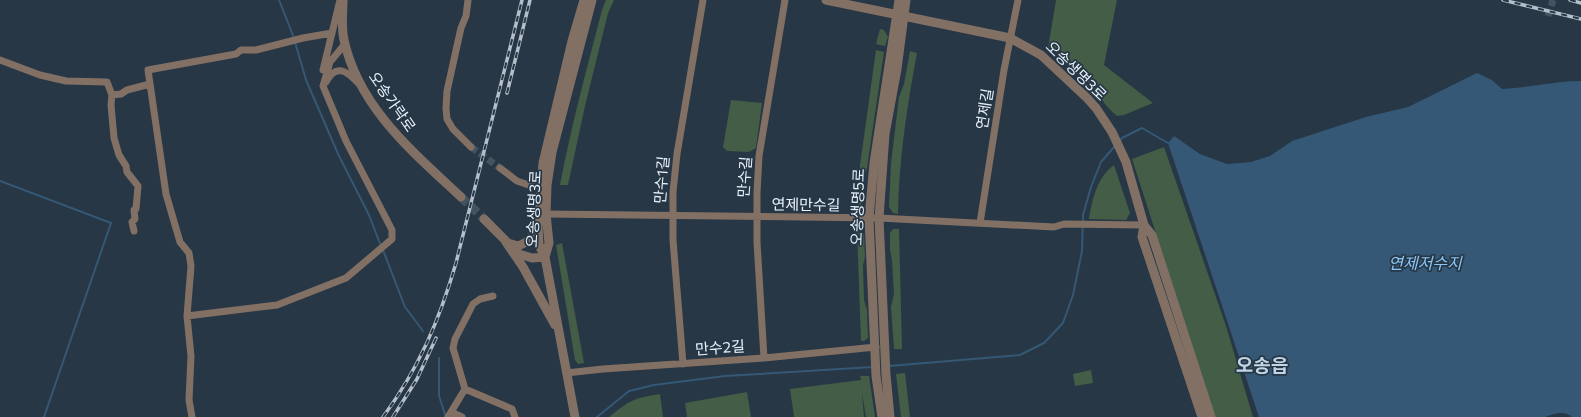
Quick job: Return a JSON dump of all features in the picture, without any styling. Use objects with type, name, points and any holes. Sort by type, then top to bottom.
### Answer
[{"type":"street","points":[[187,316],[276,305],[346,278],[392,239],[392,230],[346,141],[323,86],[324,68],[332,33],[342,0]]},
{"type":"street","name":"오송가락로","points":[[342,0],[342,28],[345,44],[359,84],[398,138],[461,197]]},
{"type":"street","points":[[468,0],[466,16],[461,28],[447,91],[446,108],[447,119],[453,129],[471,147]]},
{"type":"street","name":"오송생명3로","points":[[545,257],[539,245],[538,226],[543,162],[572,40],[584,0]]},
{"type":"street","name":"오송생명3로","points":[[545,257],[549,242],[546,214],[547,185],[552,152],[592,0]]},
{"type":"street","name":"만수1길","points":[[683,364],[673,240],[673,214],[677,154],[703,0]]},
{"type":"street","name":"만수길","points":[[764,358],[756,217],[759,156],[785,0]]},
{"type":"street","name":"오송생명3로","points":[[826,0],[1010,38],[1041,55],[1057,68],[1096,108],[1112,132],[1126,162],[1144,225]]},
{"type":"street","name":"오송생명5로","points":[[882,417],[879,218],[885,134],[897,69],[900,15],[899,0]]},
{"type":"street","name":"오송생명5로","points":[[880,358],[876,347],[869,218],[874,163],[900,15],[906,0]]},
{"type":"street","name":"연제길","points":[[980,223],[1010,38],[1018,0]]},
{"type":"street","points":[[192,417],[189,400],[191,356],[187,316],[191,266],[189,253],[180,242],[166,194],[148,70],[236,54],[241,50],[256,50],[299,39],[332,33]]},
{"type":"street","points":[[323,86],[330,62],[345,44]]},
{"type":"street","points":[[0,60],[40,75],[66,81],[108,82],[112,96],[111,105],[114,138],[119,155],[126,166],[127,172],[138,186],[137,205],[136,209],[134,210],[135,219],[132,222],[134,231]]},
{"type":"street","points":[[323,86],[329,75],[342,70],[349,74],[359,84]]},
{"type":"street","points":[[112,96],[121,94],[127,90],[150,84]]},
{"type":"street","points":[[500,168],[517,181],[540,189]]},
{"type":"street","name":"연제만수길","points":[[546,214],[673,214],[756,217],[879,218],[1054,227],[1064,224],[1144,225]]},
{"type":"street","points":[[484,219],[519,254],[532,258],[545,257],[575,417]]},
{"type":"street","points":[[1144,225],[1142,237],[1202,417]]},
{"type":"street","points":[[1144,225],[1152,235],[1211,417]]},
{"type":"street","points":[[506,242],[518,246],[526,243],[538,226]]},
{"type":"street","points":[[506,242],[542,299],[560,334]]},
{"type":"street","points":[[462,417],[449,415],[465,389],[452,348],[473,304],[480,299],[493,296]]},
{"type":"street","name":"만수2길","points":[[566,374],[602,369],[764,358],[876,347]]},
{"type":"street","name":"오송생명5로","points":[[881,376],[890,417]]},
{"type":"street","points":[[465,389],[512,409],[516,417]]},
{"type":"green space","points":[[606,0],[614,0],[608,13],[585,106],[568,185],[560,185],[569,141],[602,10]]},
{"type":"green space","points":[[1056,0],[1117,0],[1104,65],[1153,103],[1124,115],[1117,116],[1108,108],[1091,86],[1074,68],[1062,57],[1048,48]]},
{"type":"green space","points":[[880,29],[884,30],[888,37],[885,46],[876,44]]},
{"type":"green space","points":[[876,50],[884,52],[867,168],[864,177],[861,210],[858,213],[855,213],[860,165]]},
{"type":"green space","points":[[910,51],[917,53],[904,133],[898,214],[893,213],[889,207],[891,163],[899,97],[904,84]]},
{"type":"green space","points":[[731,100],[762,103],[756,148],[749,152],[727,151],[723,147]]},
{"type":"green space","points":[[1164,147],[1226,326],[1253,417],[1215,417],[1132,159]]},
{"type":"green space","points":[[1114,165],[1130,213],[1126,220],[1089,219],[1099,182]]},
{"type":"green space","points":[[893,229],[899,229],[902,349],[894,349],[891,307],[894,294],[890,250],[890,233]]},
{"type":"green space","points":[[857,230],[860,230],[864,234],[864,300],[867,310],[868,338],[864,341],[861,341]]},
{"type":"green space","points":[[562,243],[584,363],[578,364],[575,360],[556,245]]},
{"type":"green space","points":[[1091,370],[1093,383],[1075,386],[1073,374]]},
{"type":"green space","points":[[905,373],[910,417],[901,417],[896,374]]},
{"type":"green space","points":[[860,376],[869,376],[875,417],[866,417],[862,393],[864,417],[794,417],[790,389],[861,380]]},
{"type":"green space","points":[[747,392],[751,417],[687,417],[685,403]]},
{"type":"green space","points":[[660,394],[663,417],[609,417],[633,401]]},
{"type":"water","name":"연제저수지","points":[[1477,73],[1492,80],[1502,89],[1581,81],[1581,417],[1572,417],[1562,413],[1545,417],[1259,417],[1168,143],[1174,136],[1200,154],[1227,164],[1251,162],[1270,156],[1292,141],[1366,117],[1408,107]]},
{"type":"waterway","points":[[279,0],[294,38]]},
{"type":"waterway","points":[[295,42],[306,80],[339,156],[369,215],[381,246]]},
{"type":"waterway","points":[[1120,141],[1122,138],[1142,128],[1168,143]]},
{"type":"waterway","points":[[889,366],[1020,355],[1044,343],[1063,323],[1073,295],[1082,251],[1083,215],[1091,187],[1101,162],[1115,146]]},
{"type":"waterway","points":[[0,181],[111,223],[44,417]]},
{"type":"waterway","points":[[383,250],[405,307],[423,331]]},
{"type":"waterway","points":[[439,358],[439,396],[446,417]]},
{"type":"waterway","points":[[597,417],[629,391],[654,385],[725,376],[873,367]]},
{"type":"tunnel","points":[[1548,16],[1553,0]]},
{"type":"tunnel","points":[[471,147],[500,168]]},
{"type":"tunnel","points":[[461,197],[484,219]]},
{"type":"railway","points":[[383,417],[396,399],[417,362],[427,343],[442,305],[456,263],[522,0]]},
{"type":"railway","points":[[507,93],[530,0]]},
{"type":"railway","points":[[1503,0],[1581,19]]},
{"type":"railway","points":[[1570,0],[1581,3]]},
{"type":"railway","points":[[393,417],[417,379],[436,338]]},
{"type":"district","name":"오송읍","points":[[1262,365]]}]
